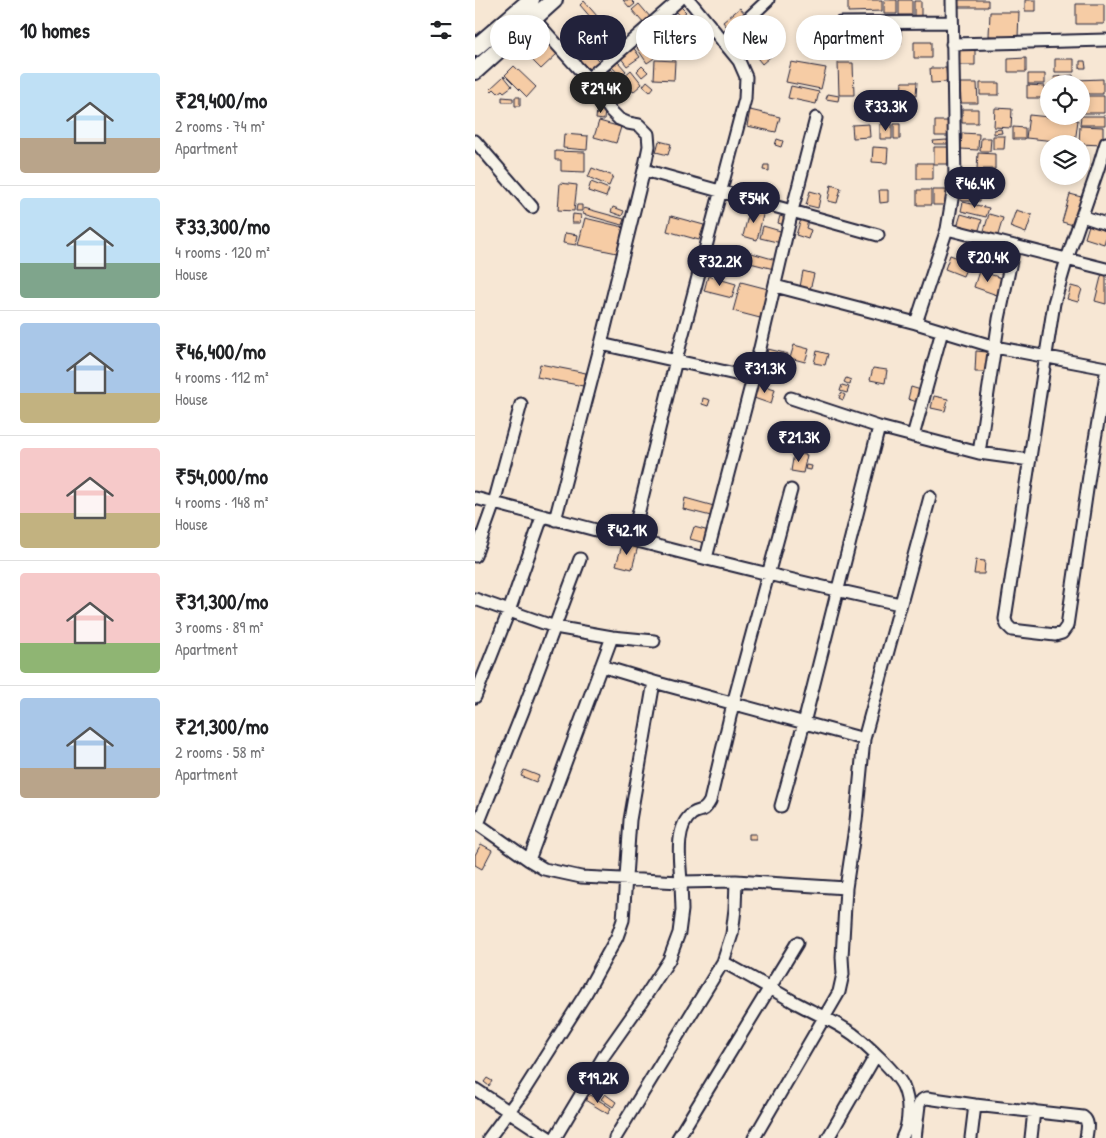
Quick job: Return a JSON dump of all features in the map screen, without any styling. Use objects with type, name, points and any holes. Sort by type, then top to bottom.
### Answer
[{"type":"highway","points":[[475,48],[531,0]]},
{"type":"highway","points":[[536,15],[554,0]]},
{"type":"highway","points":[[475,71],[490,57]]},
{"type":"street","points":[[588,79],[679,0]]},
{"type":"street","points":[[632,539],[676,360],[745,99],[746,77],[739,61],[689,0]]},
{"type":"street","points":[[723,42],[768,0]]},
{"type":"street","points":[[916,323],[947,229],[955,181],[952,0]]},
{"type":"street","points":[[902,22],[952,22]]},
{"type":"street","points":[[550,37],[588,79],[619,119],[627,123],[639,125],[648,134],[649,146],[601,344],[555,520]]},
{"type":"street","points":[[952,44],[1106,40]]},
{"type":"street","points":[[705,558],[753,378],[816,118]]},
{"type":"street","points":[[475,141],[532,207]]},
{"type":"street","points":[[1106,143],[1102,169],[1082,216],[1054,303],[1005,619],[1007,625],[1012,630],[1055,634],[1062,633],[1067,626],[1106,374]]},
{"type":"street","points":[[644,170],[878,235]]},
{"type":"street","points":[[1082,216],[1106,224]]},
{"type":"street","points":[[947,229],[1106,269]]},
{"type":"street","points":[[979,453],[999,319],[1014,246]]},
{"type":"street","points":[[775,286],[916,323],[995,347],[1106,368]]},
{"type":"street","points":[[913,436],[942,331]]},
{"type":"street","points":[[601,344],[753,378]]},
{"type":"street","points":[[791,398],[879,427],[913,436],[979,453],[1030,460]]},
{"type":"street","points":[[475,556],[494,503],[521,404]]},
{"type":"street","points":[[781,806],[879,427]]},
{"type":"street","points":[[475,1089],[509,1111],[557,1137],[605,1054],[669,960],[679,933],[682,910],[680,836],[683,825],[691,814],[706,809],[710,801],[733,704],[791,490]]},
{"type":"street","points":[[754,1138],[839,992],[843,974],[842,957],[846,888],[857,821],[864,739],[930,497]]},
{"type":"street","points":[[475,498],[542,517],[837,591],[900,604]]},
{"type":"street","points":[[475,697],[509,611],[542,517]]},
{"type":"street","points":[[580,559],[477,823],[544,869],[581,877],[681,882],[735,881],[846,888]]},
{"type":"street","points":[[475,599],[555,627],[612,637],[654,641]]},
{"type":"street","points":[[529,860],[612,637]]},
{"type":"street","points":[[601,666],[864,739]]},
{"type":"street","points":[[489,1138],[523,1092],[586,993],[617,938],[623,920],[630,820],[654,682]]},
{"type":"street","points":[[615,1138],[723,962],[732,934],[735,909],[735,881]]},
{"type":"street","points":[[679,1138],[797,943]]},
{"type":"street","points":[[723,962],[853,1034],[876,1055],[903,1086],[908,1119],[902,1138]]},
{"type":"street","points":[[828,1138],[876,1055]]},
{"type":"street","points":[[915,1138],[919,1105],[924,1098],[934,1098],[975,1105],[1083,1116],[1087,1120],[1088,1125],[1086,1138]]},
{"type":"street","points":[[971,1138],[975,1105]]},
{"type":"street","points":[[1031,1138],[1034,1112]]},
{"type":"building","points":[[623,0],[631,0],[635,4],[630,8]]},
{"type":"building","points":[[848,0],[882,0],[882,11],[848,12]]},
{"type":"building","points":[[884,0],[897,0],[897,14],[884,14]]},
{"type":"building","points":[[899,0],[912,0],[912,15],[899,15]]},
{"type":"building","points":[[957,0],[988,0],[988,7],[957,7]]},
{"type":"building","points":[[1025,0],[1036,0],[1036,11],[1025,11]]},
{"type":"building","points":[[584,1],[596,15],[589,15],[580,5]]},
{"type":"building","points":[[914,1],[921,1],[921,16],[914,16]]},
{"type":"building","points":[[639,4],[648,15],[636,15],[632,10]]},
{"type":"building","points":[[1076,4],[1104,4],[1104,24],[1076,24]]},
{"type":"building","points":[[681,7],[686,12],[678,15],[676,12]]},
{"type":"building","points":[[740,8],[746,15],[732,15]]},
{"type":"building","points":[[990,12],[1019,12],[1018,37],[989,36]]},
{"type":"building","points":[[914,42],[931,42],[931,58],[914,58]]},
{"type":"building","points":[[550,45],[558,53],[541,69],[532,60],[550,60]]},
{"type":"building","points":[[633,47],[636,51],[636,60],[627,66],[622,60],[626,60],[626,52]]},
{"type":"building","points":[[960,49],[975,50],[975,65],[959,65]]},
{"type":"building","points":[[1026,58],[1026,72],[1008,72],[1008,59]]},
{"type":"building","points":[[1055,59],[1074,59],[1074,72],[1055,72]]},
{"type":"building","points":[[580,60],[598,60],[601,63],[592,72]]},
{"type":"building","points":[[655,60],[675,61],[674,80],[654,79]]},
{"type":"building","points":[[759,60],[767,60],[762,64]]},
{"type":"building","points":[[1080,61],[1085,61],[1086,68],[1080,68]]},
{"type":"building","points":[[618,62],[626,71],[620,76],[612,67]]},
{"type":"building","points":[[791,62],[826,68],[821,89],[786,82]]},
{"type":"building","points":[[838,63],[853,63],[854,95],[839,95]]},
{"type":"building","points":[[514,66],[536,87],[527,97],[505,75]]},
{"type":"building","points":[[642,66],[648,72],[642,77],[637,71]]},
{"type":"building","points":[[930,68],[946,68],[947,82],[931,83]]},
{"type":"building","points":[[611,69],[628,89],[616,99],[599,79]]},
{"type":"building","points":[[631,70],[642,84],[633,92],[622,78]]},
{"type":"building","points":[[1028,74],[1045,74],[1040,75],[1040,84],[1028,84]]},
{"type":"building","points":[[504,76],[512,86],[504,92],[502,90],[498,93],[494,89],[492,91],[490,89]]},
{"type":"building","points":[[1090,79],[1103,79],[1103,94],[1090,94]]},
{"type":"building","points":[[647,81],[654,87],[650,92],[643,86]]},
{"type":"building","points":[[902,82],[917,82],[916,96],[901,96]]},
{"type":"building","points":[[960,83],[977,83],[978,103],[961,103]]},
{"type":"building","points":[[980,83],[999,83],[999,95],[980,95]]},
{"type":"building","points":[[1027,85],[1040,86],[1040,98],[1027,98]]},
{"type":"building","points":[[791,86],[819,92],[816,104],[788,98]]},
{"type":"building","points":[[828,94],[839,96],[838,101],[826,99]]},
{"type":"building","points":[[1090,96],[1104,96],[1104,113],[1090,113]]},
{"type":"building","points":[[502,97],[513,98],[513,102],[502,102]]},
{"type":"building","points":[[515,97],[520,97],[520,106],[515,106]]},
{"type":"building","points":[[995,108],[1012,109],[1011,128],[994,127]]},
{"type":"building","points":[[597,109],[605,109],[604,120],[596,119]]},
{"type":"building","points":[[962,109],[978,109],[978,123],[962,123]]},
{"type":"building","points":[[750,110],[780,117],[776,132],[747,126]]},
{"type":"building","points":[[1029,115],[1040,116],[1040,125],[1077,125],[1076,135],[1040,135],[1040,139],[1026,138]]},
{"type":"building","points":[[1090,116],[1105,116],[1105,125],[1090,125]]},
{"type":"building","points":[[599,121],[621,127],[616,143],[594,137]]},
{"type":"building","points":[[935,121],[949,121],[949,136],[935,136]]},
{"type":"building","points":[[869,124],[870,137],[853,138],[852,125]]},
{"type":"building","points":[[880,124],[892,124],[892,139],[880,139]]},
{"type":"building","points":[[894,124],[900,124],[900,139],[894,139]]},
{"type":"building","points":[[1080,126],[1103,127],[1103,145],[1090,144],[1090,135],[1080,135]]},
{"type":"building","points":[[1013,127],[1025,128],[1025,139],[1013,139]]},
{"type":"building","points":[[1001,129],[1002,133],[994,134],[994,130]]},
{"type":"building","points":[[962,133],[979,134],[978,150],[961,149]]},
{"type":"building","points":[[564,134],[588,136],[587,150],[563,148]]},
{"type":"building","points":[[993,136],[1005,136],[1004,149],[993,149]]},
{"type":"building","points":[[981,138],[991,138],[990,151],[980,151]]},
{"type":"building","points":[[777,139],[783,141],[781,147],[775,145]]},
{"type":"building","points":[[947,140],[948,144],[934,144],[933,141]]},
{"type":"building","points":[[659,141],[671,144],[668,155],[656,152]]},
{"type":"building","points":[[873,147],[888,148],[887,163],[872,162]]},
{"type":"building","points":[[934,147],[948,147],[948,164],[934,164]]},
{"type":"building","points":[[555,151],[585,152],[585,172],[561,171],[561,160],[555,160]]},
{"type":"building","points":[[978,153],[995,154],[995,169],[977,169]]},
{"type":"building","points":[[917,163],[933,163],[933,179],[917,179]]},
{"type":"building","points":[[764,165],[769,165],[769,171],[763,170]]},
{"type":"building","points":[[592,168],[613,176],[609,186],[588,177]]},
{"type":"building","points":[[591,182],[609,189],[606,197],[588,191]]},
{"type":"building","points":[[560,183],[577,185],[574,211],[558,210]]},
{"type":"building","points":[[831,185],[841,188],[837,203],[828,201]]},
{"type":"building","points":[[879,190],[888,190],[888,202],[880,203]]},
{"type":"building","points":[[917,190],[931,190],[931,205],[917,205]]},
{"type":"building","points":[[933,190],[948,190],[948,205],[933,205]]},
{"type":"building","points":[[810,191],[821,194],[818,208],[806,205]]},
{"type":"building","points":[[961,193],[980,193],[980,201],[961,201]]},
{"type":"building","points":[[1070,194],[1085,198],[1077,226],[1062,222]]},
{"type":"building","points":[[963,202],[989,208],[986,217],[961,211]]},
{"type":"building","points":[[577,205],[582,205],[582,211],[576,211]]},
{"type":"building","points":[[613,207],[624,211],[622,216],[611,212]]},
{"type":"building","points":[[584,208],[624,219],[622,225],[583,214]]},
{"type":"building","points":[[750,208],[764,211],[757,240],[743,236]]},
{"type":"building","points":[[1016,210],[1032,215],[1026,233],[1010,227]]},
{"type":"building","points":[[573,214],[581,215],[580,223],[572,223]]},
{"type":"building","points":[[961,214],[982,220],[978,233],[957,227]]},
{"type":"building","points":[[989,214],[1003,218],[997,238],[983,234]]},
{"type":"building","points":[[671,216],[704,225],[699,240],[667,231]]},
{"type":"building","points":[[780,216],[789,219],[787,226],[778,223]]},
{"type":"building","points":[[585,218],[623,227],[617,253],[578,245]]},
{"type":"building","points":[[801,219],[808,221],[806,228],[811,230],[808,239],[796,235]]},
{"type":"building","points":[[1089,225],[1106,230],[1104,244],[1085,238]]},
{"type":"building","points":[[763,226],[784,232],[781,243],[760,238]]},
{"type":"building","points":[[565,233],[578,235],[576,245],[563,243]]},
{"type":"building","points":[[748,252],[776,260],[774,269],[746,262]]},
{"type":"building","points":[[950,255],[969,262],[963,276],[945,269]]},
{"type":"building","points":[[1103,269],[1106,269],[1106,304],[1095,301]]},
{"type":"building","points":[[803,271],[814,274],[810,290],[800,287]]},
{"type":"building","points":[[979,271],[1002,278],[997,295],[974,287]]},
{"type":"building","points":[[708,276],[736,284],[732,298],[704,291]]},
{"type":"building","points":[[741,282],[768,289],[760,318],[733,311]]},
{"type":"building","points":[[1071,286],[1082,289],[1078,302],[1067,299]]},
{"type":"building","points":[[794,345],[809,349],[805,362],[790,358]]},
{"type":"building","points":[[768,349],[788,354],[785,367],[765,362]]},
{"type":"building","points":[[817,351],[828,354],[825,365],[814,363]]},
{"type":"building","points":[[976,351],[987,352],[986,372],[975,372]]},
{"type":"building","points":[[540,364],[586,373],[583,386],[537,377]]},
{"type":"building","points":[[873,368],[887,370],[885,383],[870,380]]},
{"type":"building","points":[[846,378],[851,380],[850,385],[844,382]]},
{"type":"building","points":[[758,384],[775,389],[771,404],[754,398]]},
{"type":"building","points":[[842,385],[849,387],[847,393],[840,391]]},
{"type":"building","points":[[911,387],[924,391],[920,403],[908,399]]},
{"type":"building","points":[[841,393],[845,395],[843,400],[839,398]]},
{"type":"building","points":[[934,396],[948,399],[945,411],[931,408]]},
{"type":"building","points":[[703,398],[710,400],[708,406],[702,404]]},
{"type":"building","points":[[794,453],[807,455],[803,473],[791,471]]},
{"type":"building","points":[[806,465],[812,466],[811,470],[805,469]]},
{"type":"building","points":[[685,498],[714,506],[711,516],[683,509]]},
{"type":"building","points":[[645,526],[650,527],[648,534],[643,533]]},
{"type":"building","points":[[694,527],[709,531],[705,543],[690,539]]},
{"type":"building","points":[[623,542],[638,546],[632,569],[616,565]]},
{"type":"building","points":[[976,560],[985,561],[984,574],[974,574]]},
{"type":"building","points":[[524,770],[539,776],[536,782],[521,776]]},
{"type":"building","points":[[749,834],[756,834],[756,839],[749,839]]},
{"type":"building","points":[[481,844],[492,850],[482,869],[475,865],[475,855]]},
{"type":"building","points":[[487,1078],[492,1081],[489,1086],[484,1082]]},
{"type":"building","points":[[589,1094],[611,1108],[608,1114],[585,1100]]},
{"type":"building","points":[[605,1094],[616,1102],[613,1107],[601,1099]]}]
